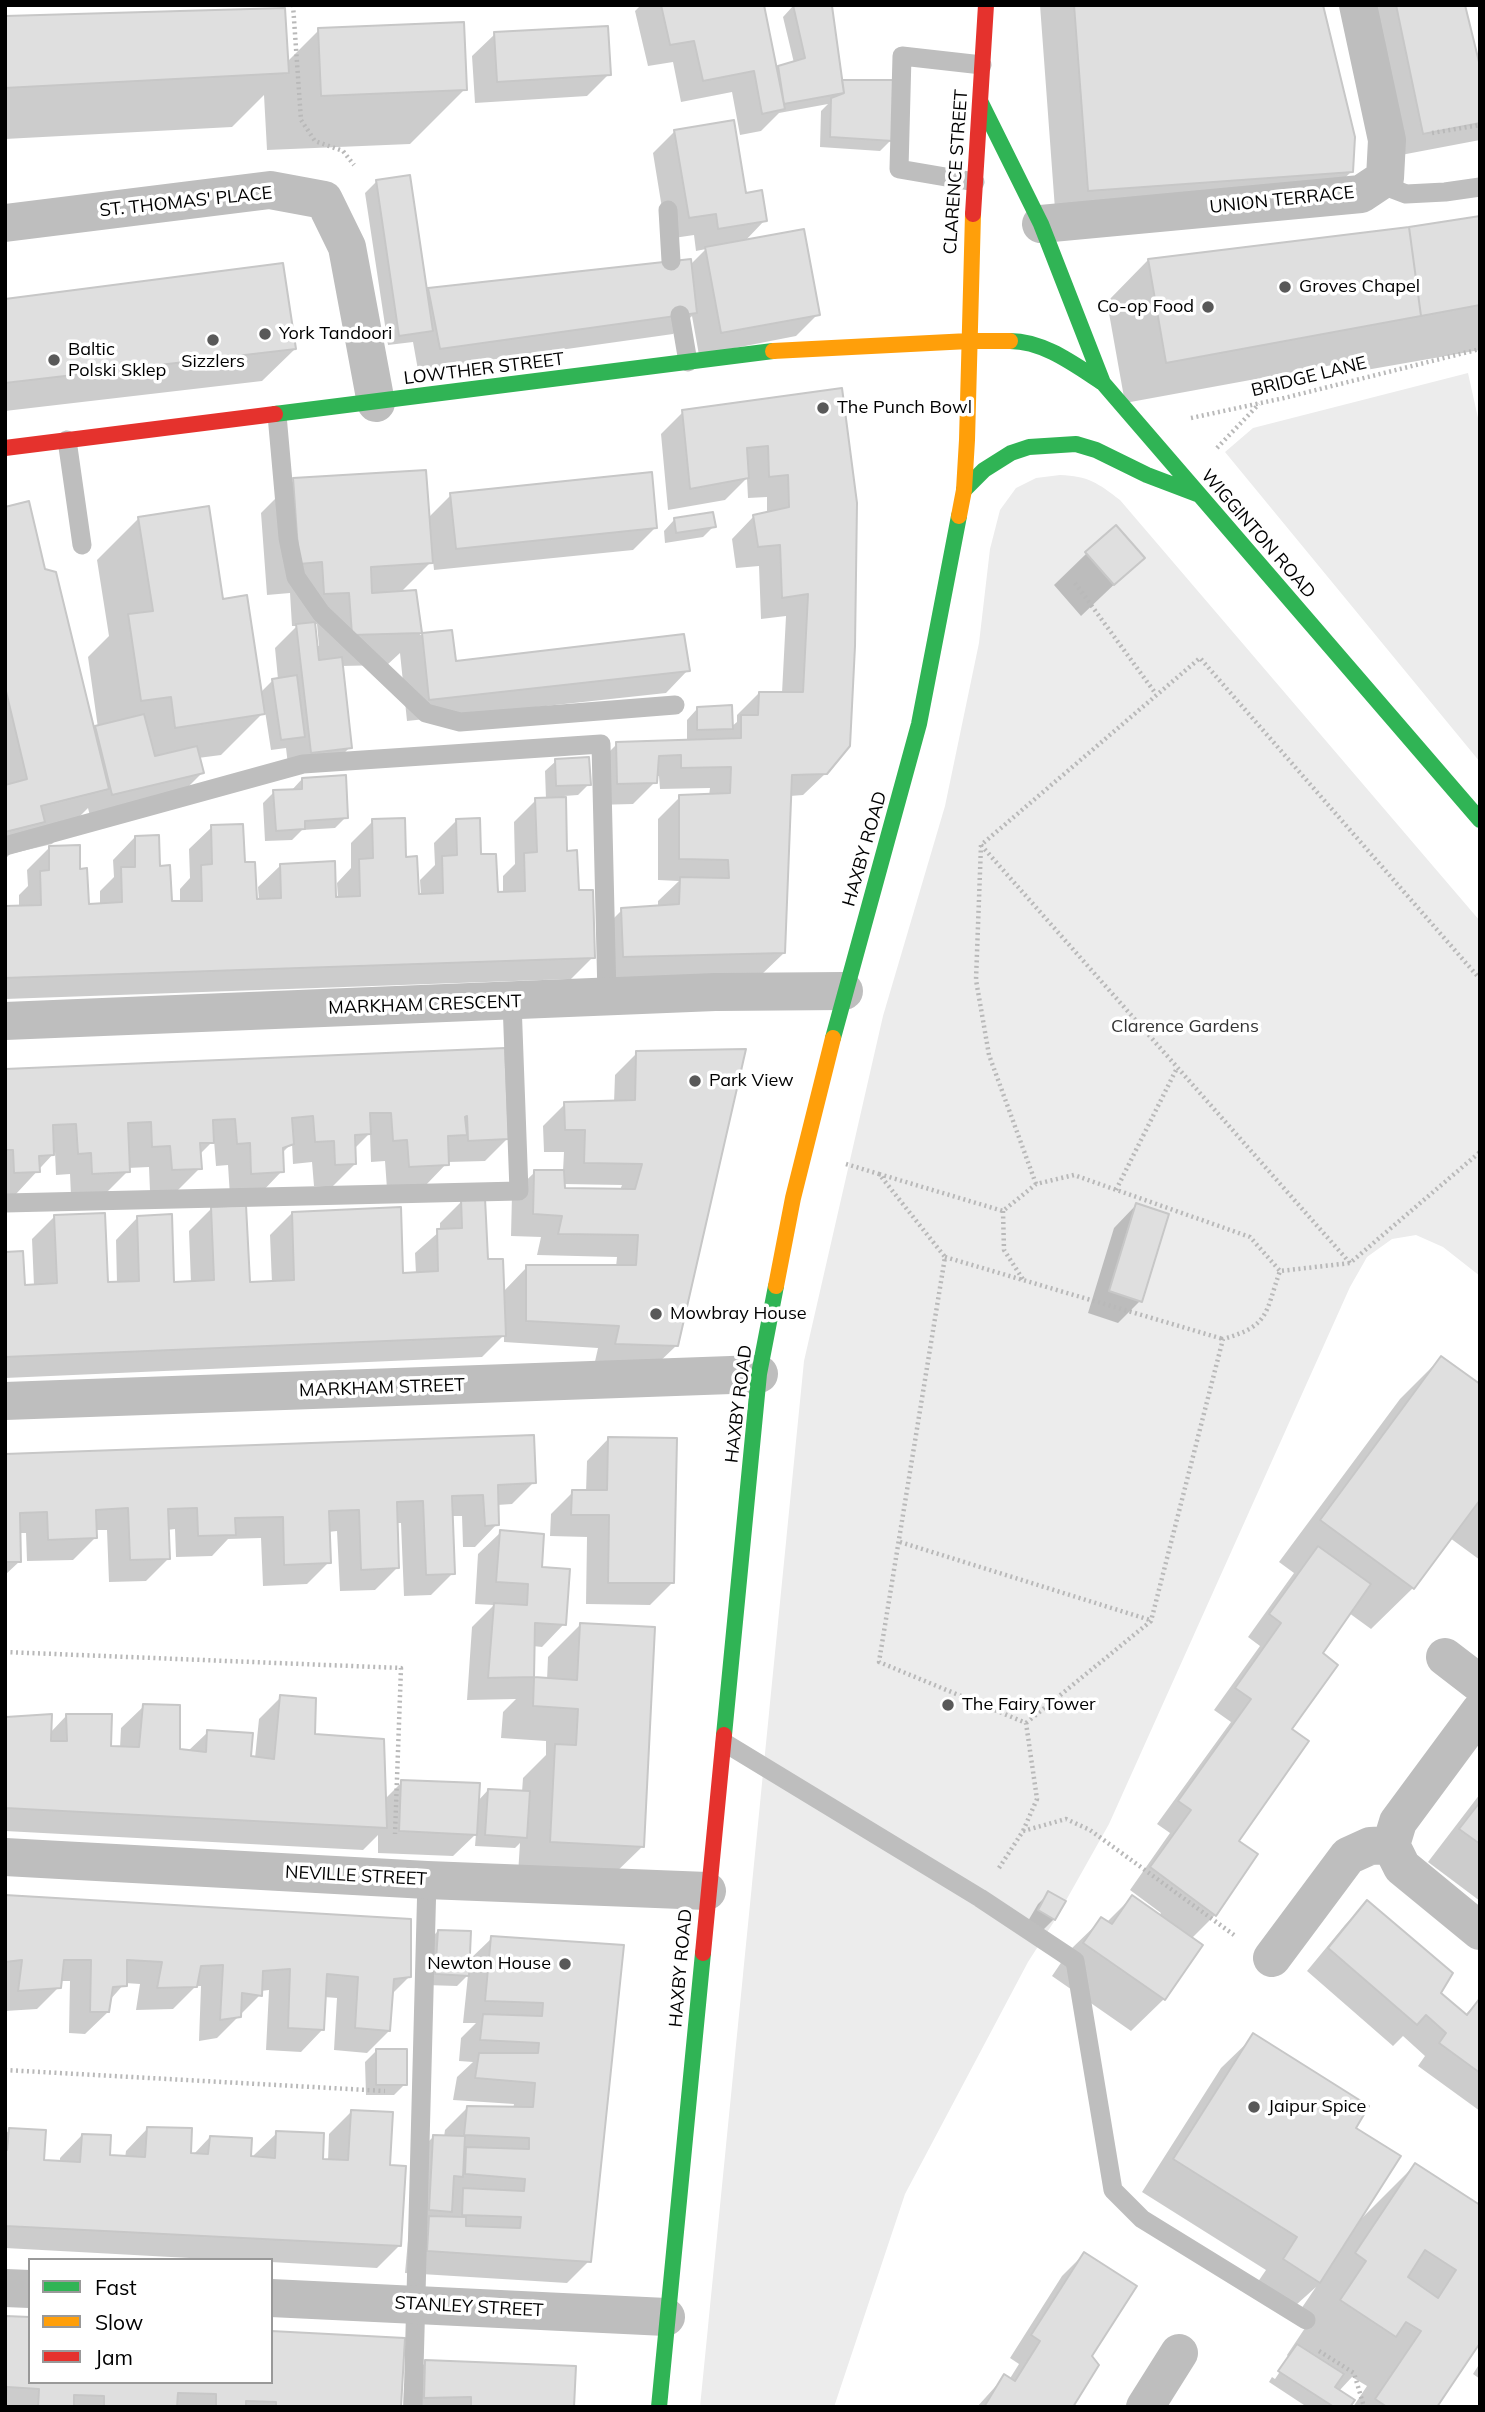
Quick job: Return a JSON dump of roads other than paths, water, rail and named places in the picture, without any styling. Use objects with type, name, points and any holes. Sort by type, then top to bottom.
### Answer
[{"type":"street","name":"CLARENCE STREET","points":[[969,341],[986,5]]},
{"type":"street","name":"UNION TERRACE","points":[[1041,224],[1361,194],[1377,183],[1385,177],[1387,140],[1358,5]]},
{"type":"street","points":[[980,101],[1041,224],[1102,383]]},
{"type":"street","name":"ST. THOMAS' PLACE","points":[[5,223],[270,190],[324,200],[346,247],[376,403]]},
{"type":"street","name":"LOWTHER STREET","points":[[5,448],[762,352],[969,341]]},
{"type":"street","name":"WIGGINTON ROAD","points":[[969,341],[1022,341],[1059,355],[1102,383],[1480,820]]},
{"type":"street","name":"HAXBY ROAD","points":[[659,2407],[759,1374],[793,1198],[844,992],[919,724],[964,490],[969,341]]},
{"type":"street","points":[[964,490],[984,470],[1011,453],[1029,447],[1076,444],[1199,494]]},
{"type":"street","name":"MARKHAM CRESCENT","points":[[5,1021],[607,996],[844,992]]},
{"type":"street","name":"MARKHAM STREET","points":[[5,1401],[759,1374]]},
{"type":"street","points":[[1446,1657],[1480,1684]]},
{"type":"street","points":[[1480,1711],[1398,1822],[1391,1845],[1402,1867],[1480,1931]]},
{"type":"street","points":[[1272,1958],[1349,1856],[1370,1846],[1391,1845]]},
{"type":"street","name":"NEVILLE STREET","points":[[5,1857],[410,1879],[707,1891]]},
{"type":"street","points":[[5,2288],[28,2289]]},
{"type":"street","name":"STANLEY STREET","points":[[273,2298],[666,2317]]},
{"type":"street","points":[[1145,2407],[1179,2353]]},
{"type":"lane","points":[[975,181],[900,169],[902,56],[982,65]]},
{"type":"lane","points":[[1377,183],[1406,194],[1480,187]]},
{"type":"lane","points":[[668,209],[671,261]]},
{"type":"lane","points":[[680,315],[688,362]]},
{"type":"lane","points":[[277,415],[288,538],[296,577],[321,612],[426,713],[460,722],[676,705]]},
{"type":"lane","points":[[67,440],[82,545]]},
{"type":"lane","points":[[5,846],[303,764],[601,744],[607,996]]},
{"type":"lane","points":[[5,1203],[519,1191],[512,1002]]},
{"type":"lane","points":[[725,1743],[980,1898],[1075,1961],[1113,2190],[1142,2219],[1306,2320]]},
{"type":"lane","points":[[410,1879],[421,2093],[412,2407]]},
{"type":"place","name":"Groves Chapel","points":[[1285,287]]},
{"type":"place","name":"Co-op Food","points":[[1208,307]]},
{"type":"place","name":"York Tandoori","points":[[265,334]]},
{"type":"place","name":"Sizzlers","points":[[213,340]]},
{"type":"place","name":"Baltic Polski Sklep","points":[[54,360]]},
{"type":"place","name":"The Punch Bowl","points":[[823,408]]},
{"type":"place","name":"Park View","points":[[695,1081]]},
{"type":"place","name":"Mowbray House","points":[[656,1314]]},
{"type":"place","name":"The Fairy Tower","points":[[948,1705]]},
{"type":"place","name":"Newton House","points":[[565,1964]]},
{"type":"place","name":"Jaipur Spice","points":[[1254,2107]]},
{"type":"park label","name":"Clarence Gardens","points":[[1185,1027]]}]
